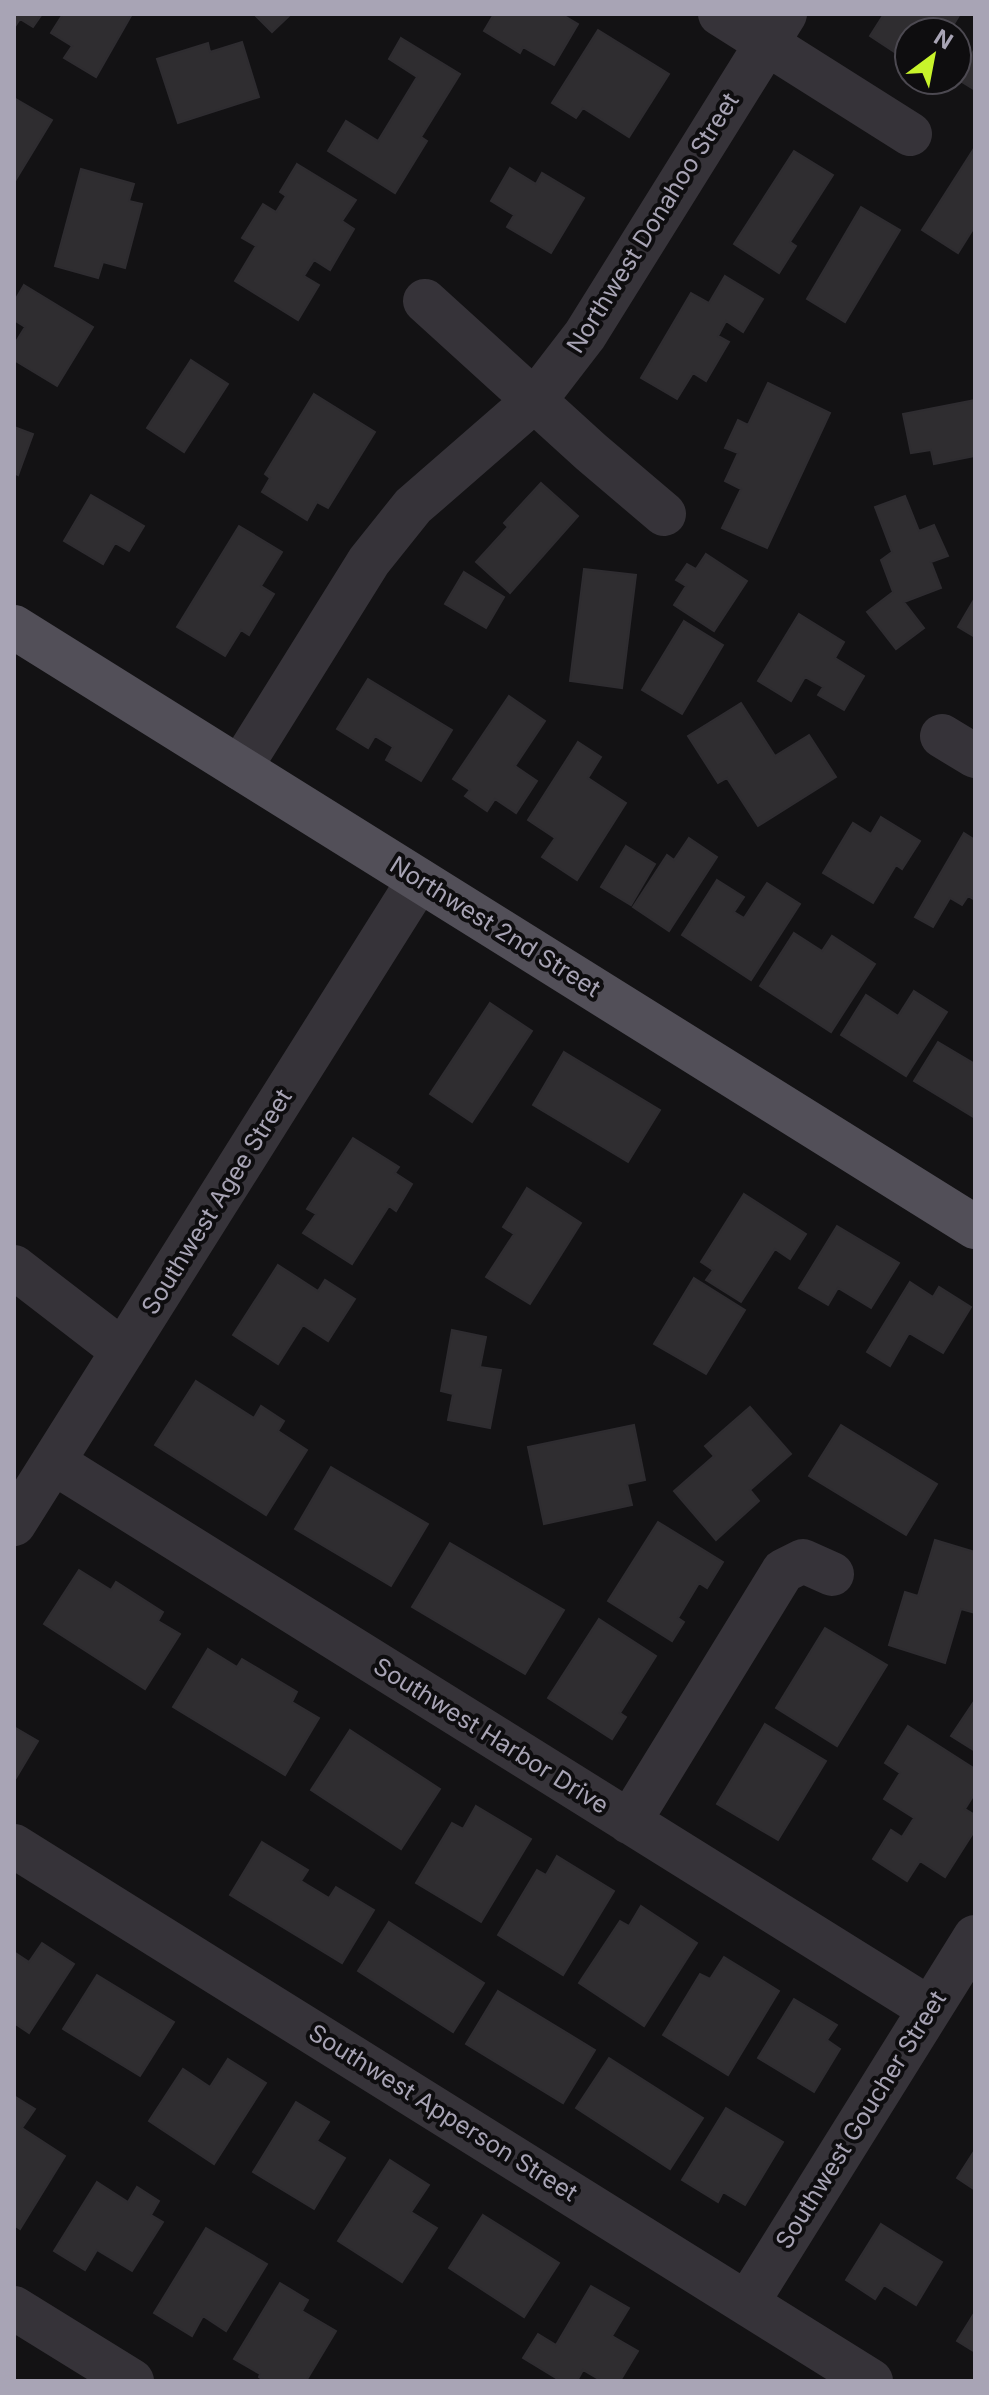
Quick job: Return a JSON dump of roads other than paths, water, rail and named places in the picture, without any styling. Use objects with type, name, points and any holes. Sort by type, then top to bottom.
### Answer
[{"type":"main road","name":"Northwest 2nd Street","points":[[14,627],[975,1227]]},
{"type":"street","points":[[720,14],[776,29],[910,134]]},
{"type":"street","name":"Northwest Donahoo Street","points":[[240,768],[369,561],[413,506],[535,400],[585,335],[776,29]]},
{"type":"street","points":[[425,301],[664,514]]},
{"type":"street","name":"Southwest Agee Street","points":[[14,1524],[419,880]]},
{"type":"street","points":[[14,1267],[123,1351]]},
{"type":"street","name":"Southwest Harbor Drive","points":[[53,1462],[930,2009]]},
{"type":"street","points":[[629,1822],[783,1571],[803,1561],[832,1574]]},
{"type":"street","name":"Southwest Apperson Street","points":[[14,1846],[871,2381]]},
{"type":"street","name":"Southwest Goucher Street","points":[[747,2303],[975,1937]]},
{"type":"street","points":[[14,2308],[132,2381]]}]
